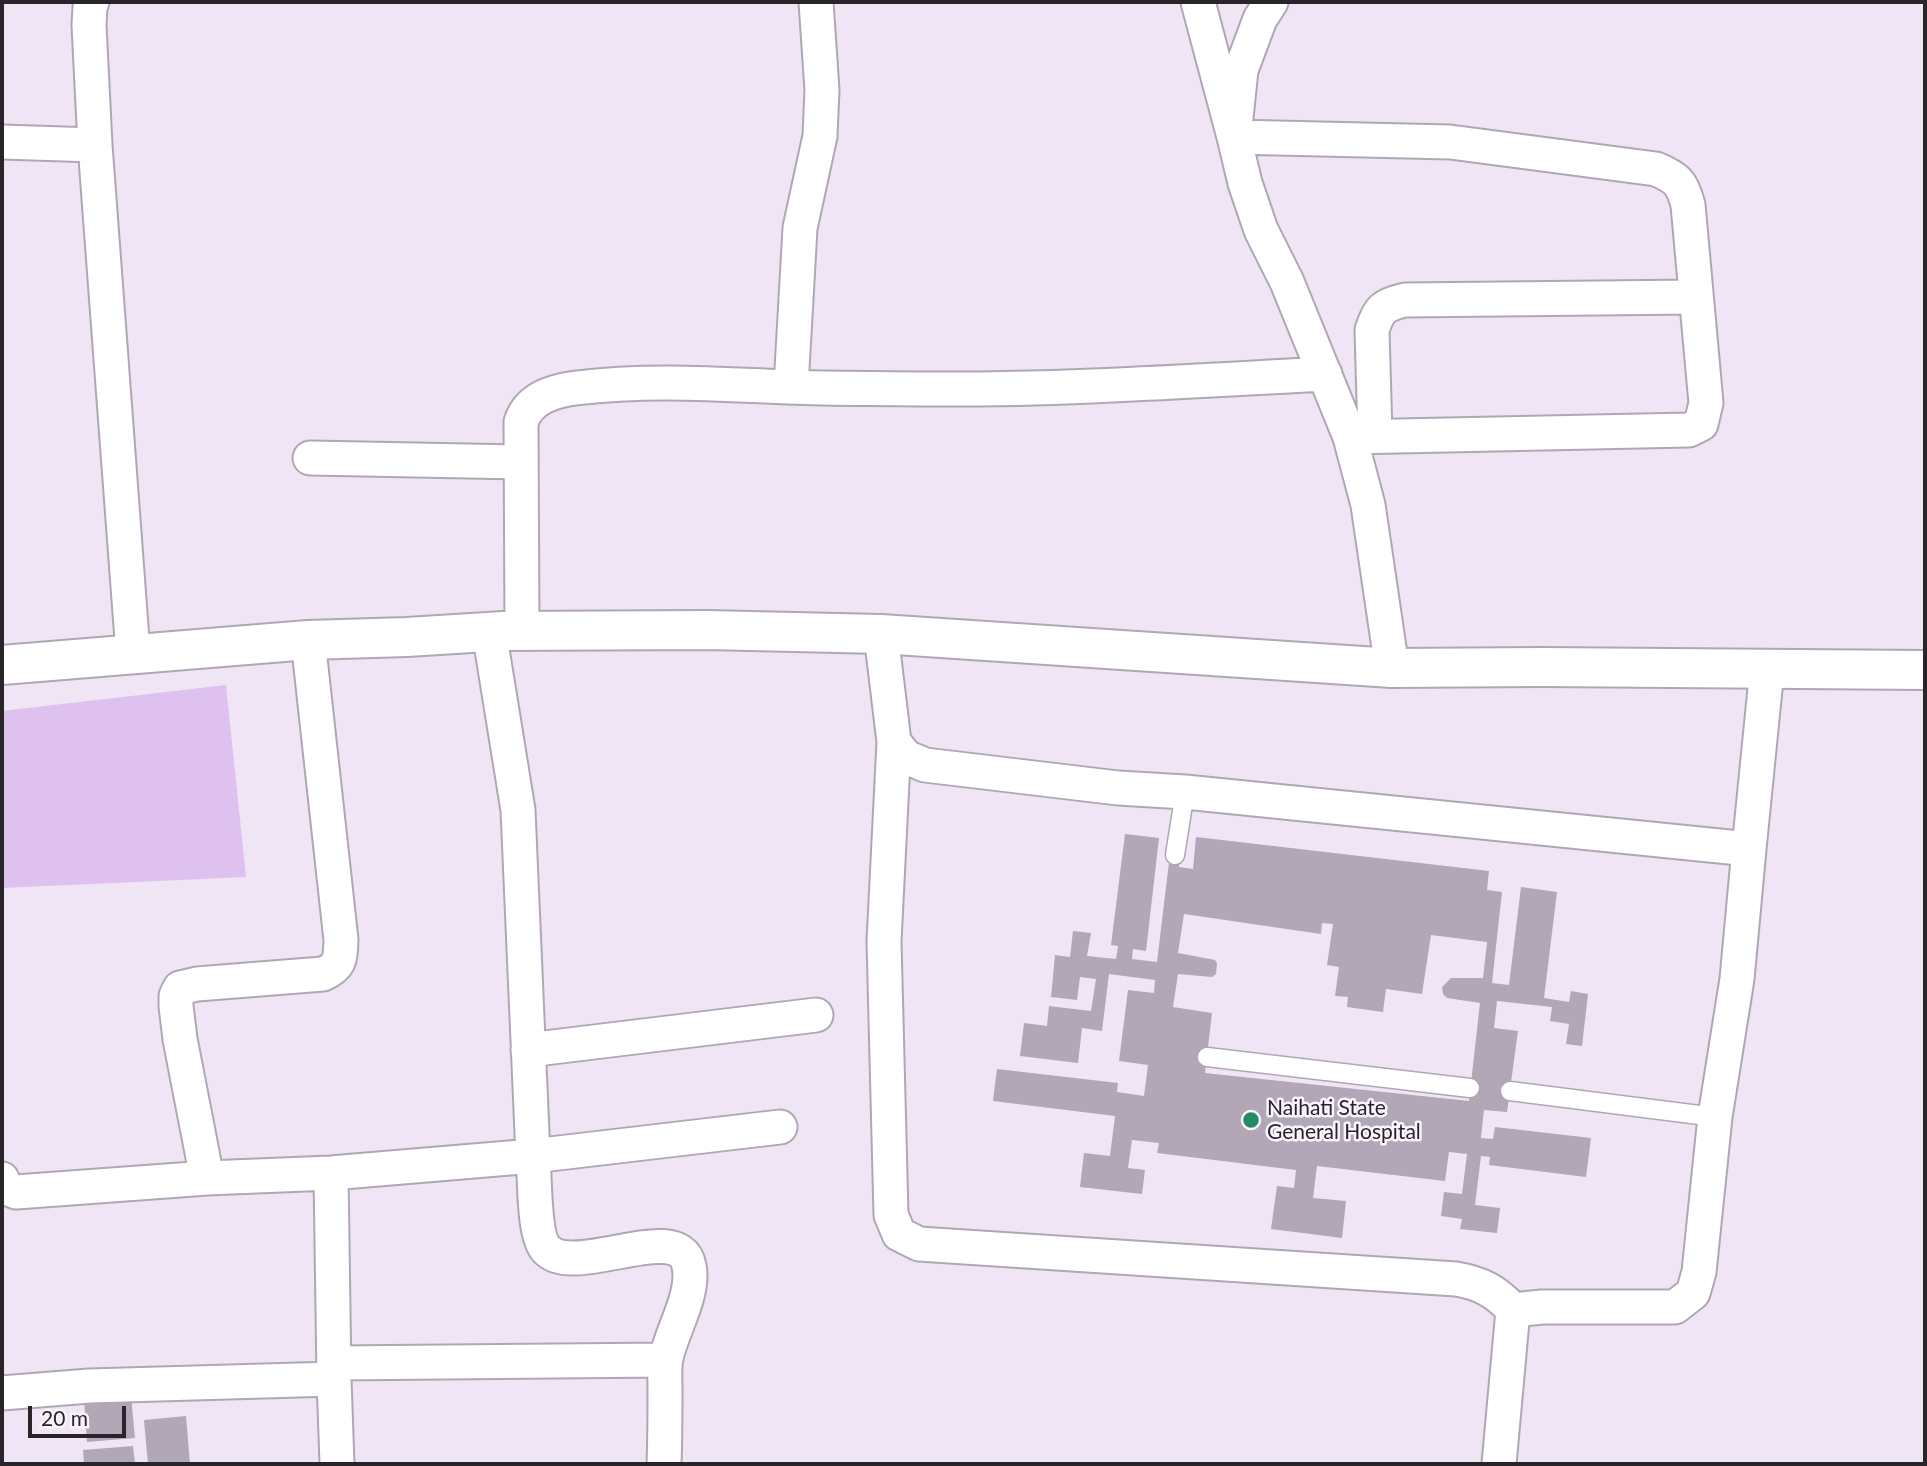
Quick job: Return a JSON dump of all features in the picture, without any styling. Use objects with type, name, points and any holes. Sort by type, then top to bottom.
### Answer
[{"type":"street","points":[[92,2],[89,25],[95,145],[133,653]]},
{"type":"street","points":[[791,387],[800,228],[820,136],[822,90],[816,2]]},
{"type":"street","points":[[1198,2],[1245,183],[1261,230],[1287,282],[1325,374],[1362,436]]},
{"type":"street","points":[[1234,137],[1241,70],[1260,19],[1271,2]]},
{"type":"street","points":[[1234,137],[1450,142],[1656,169],[1674,177],[1684,189],[1688,205],[1706,403],[1701,425],[1689,430],[1362,436]]},
{"type":"street","points":[[2,142],[95,145]]},
{"type":"street","points":[[1392,668],[1368,505],[1362,436],[1372,330],[1377,315],[1386,304],[1405,300],[1695,297]]},
{"type":"street","points":[[664,1464],[665,1360],[690,1284],[689,1264],[683,1255],[668,1247],[647,1246],[580,1259],[558,1256],[546,1250],[539,1236],[518,810],[505,632],[522,462],[524,412],[534,402],[548,395],[574,389],[680,382],[791,387],[1012,390],[1325,374]]},
{"type":"street","points":[[310,457],[522,462]]},
{"type":"street","points":[[2,665],[308,640],[505,632],[707,630],[881,634],[1392,668],[1925,670]]},
{"type":"street","points":[[881,634],[894,742],[884,941],[891,1215],[900,1234],[919,1244],[1475,1282],[1499,1295],[1513,1310],[1499,1464]]},
{"type":"street","points":[[207,1178],[180,1039],[176,996],[180,988],[197,984],[323,974],[334,968],[340,958],[341,940],[308,640]]},
{"type":"street","points":[[1513,1310],[1542,1307],[1675,1307],[1693,1293],[1699,1272],[1715,1116],[1737,979],[1767,669]]},
{"type":"street","points":[[894,742],[906,757],[925,765],[1118,788],[1185,792],[1749,849]]},
{"type":"street","points":[[528,1050],[816,1014]]},
{"type":"street","points":[[2,1179],[6,1188],[25,1192],[207,1178],[331,1173],[533,1156],[780,1127]]},
{"type":"street","points":[[331,1173],[337,1464]]},
{"type":"street","points":[[2,1393],[335,1371],[665,1360]]},
{"type":"lane","points":[[1175,855],[1185,792]]},
{"type":"lane","points":[[1207,1057],[1470,1088]]},
{"type":"lane","points":[[1510,1091],[1715,1116]]},
{"type":"shaded area","points":[[226,685],[246,877],[2,888],[2,711]]},
{"type":"building","points":[[1125,834],[1159,838],[1146,951],[1133,949],[1132,959],[1157,962],[1170,854],[1181,855],[1179,867],[1193,869],[1196,837],[1489,871],[1487,890],[1502,892],[1492,983],[1509,985],[1521,887],[1557,892],[1544,998],[1569,1002],[1571,991],[1588,994],[1582,1046],[1566,1044],[1569,1024],[1550,1021],[1552,1007],[1497,1001],[1494,1028],[1518,1031],[1507,1112],[1484,1110],[1481,1138],[1493,1139],[1495,1127],[1591,1138],[1586,1177],[1489,1165],[1490,1157],[1481,1156],[1475,1205],[1500,1208],[1497,1233],[1460,1229],[1462,1219],[1441,1216],[1444,1192],[1462,1194],[1467,1154],[1449,1152],[1445,1181],[1317,1166],[1313,1198],[1346,1201],[1342,1238],[1271,1229],[1277,1186],[1294,1188],[1296,1170],[1157,1153],[1159,1143],[1132,1140],[1128,1168],[1145,1170],[1142,1194],[1080,1187],[1084,1153],[1110,1156],[1115,1116],[993,1101],[997,1069],[1118,1083],[1117,1092],[1144,1096],[1148,1065],[1119,1061],[1128,990],[1154,993],[1155,980],[1109,974],[1102,1031],[1082,1028],[1078,1063],[1020,1056],[1024,1023],[1047,1026],[1049,1006],[1091,1011],[1096,979],[1080,977],[1077,1000],[1051,997],[1055,955],[1070,957],[1073,931],[1091,933],[1087,956],[1116,959],[1118,946],[1111,945]],"holes":[[[1184,914],[1321,934],[1322,923],[1333,924],[1327,965],[1339,967],[1335,996],[1348,997],[1347,1007],[1383,1012],[1386,989],[1422,994],[1431,935],[1487,942],[1483,978],[1451,978],[1442,987],[1447,998],[1480,1003],[1469,1101],[1205,1073],[1212,1013],[1173,1007],[1178,974],[1212,977],[1216,974],[1217,963],[1215,960],[1178,953]]]},
{"type":"building","points":[[131,1396],[135,1438],[87,1442],[84,1400]]},
{"type":"building","points":[[186,1416],[190,1464],[148,1464],[144,1420]]},
{"type":"building","points":[[133,1446],[135,1464],[84,1464],[83,1450]]},
{"type":"place","name":"Naihati State General Hospital","points":[[1251,1120]]}]
